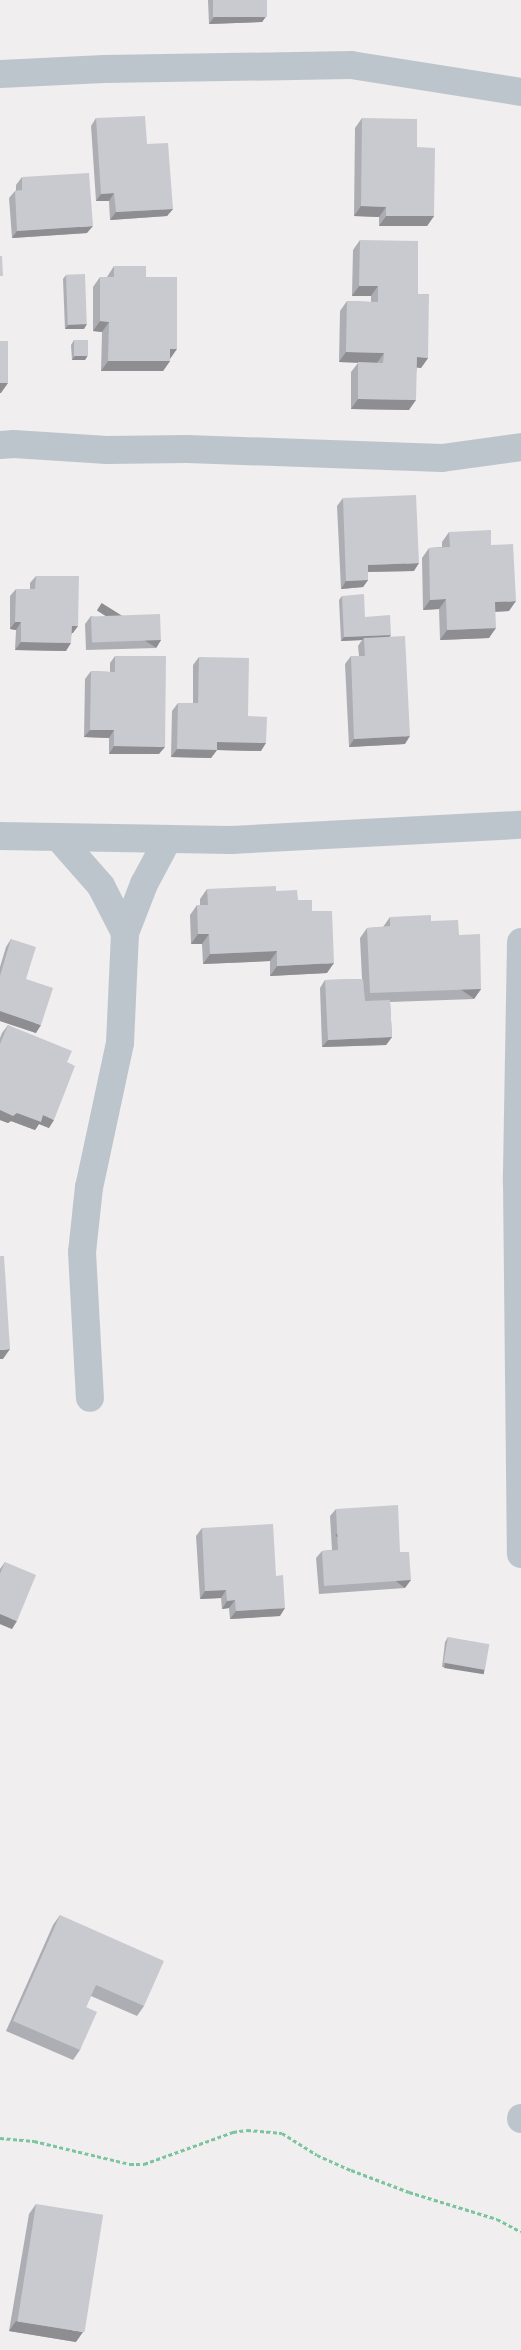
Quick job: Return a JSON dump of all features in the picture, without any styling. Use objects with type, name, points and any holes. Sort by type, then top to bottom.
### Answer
[{"type":"street","points":[[0,74],[114,69],[352,65],[521,92]]},
{"type":"street","points":[[0,445],[14,444],[107,450],[187,449],[442,458],[521,447]]},
{"type":"street","points":[[0,836],[231,840],[521,825]]},
{"type":"street","points":[[58,836],[101,886],[125,932]]},
{"type":"street","points":[[90,1398],[82,1252],[89,1187],[120,1043],[125,932],[144,884],[168,839]]},
{"type":"street","points":[[521,942],[517,1184],[521,1554]]},
{"type":"path","points":[[0,2138],[34,2141],[130,2164],[144,2164],[233,2132],[247,2130],[282,2133],[318,2155],[351,2170],[408,2192],[497,2219],[521,2232]]},
{"type":"building","points":[[213,0],[267,0],[267,17],[213,17]]},
{"type":"building","points":[[145,116],[147,144],[168,143],[173,209],[116,212],[114,193],[101,194],[96,118]]},
{"type":"building","points":[[362,118],[417,119],[417,147],[435,148],[434,216],[386,216],[386,207],[361,206]]},
{"type":"building","points":[[89,173],[93,226],[17,231],[15,191],[22,190],[22,177]]},
{"type":"building","points":[[360,240],[418,241],[418,294],[429,294],[428,358],[417,357],[416,400],[358,399],[358,362],[383,363],[384,353],[346,352],[347,301],[378,302],[378,286],[359,286]]},
{"type":"building","points":[[0,256],[2,256],[3,276],[0,276]]},
{"type":"building","points":[[114,266],[146,266],[146,277],[177,277],[177,349],[170,349],[170,361],[108,361],[109,322],[100,321],[100,277],[114,277]]},
{"type":"building","points":[[85,274],[87,324],[68,325],[66,275]]},
{"type":"building","points":[[74,340],[88,340],[88,356],[74,356]]},
{"type":"building","points":[[0,341],[8,341],[8,383],[0,383]]},
{"type":"building","points":[[416,495],[419,563],[368,565],[368,580],[346,581],[343,498]]},
{"type":"building","points":[[491,530],[491,545],[513,544],[516,601],[495,602],[496,628],[447,630],[446,599],[430,600],[429,548],[450,547],[449,532]]},
{"type":"building","points":[[36,576],[79,576],[78,626],[72,626],[71,643],[21,642],[21,622],[15,622],[16,589],[35,589]]},
{"type":"building","points":[[364,594],[365,617],[390,615],[391,635],[344,637],[342,596]]},
{"type":"building","points":[[160,614],[161,640],[92,642],[91,616]]},
{"type":"building","points":[[405,636],[410,736],[354,739],[351,656],[365,656],[364,638]]},
{"type":"building","points":[[115,656],[166,656],[165,747],[114,746],[114,730],[90,730],[91,671],[115,672]]},
{"type":"building","points":[[199,657],[249,658],[248,716],[267,717],[266,743],[217,742],[217,750],[177,749],[178,703],[198,703]]},
{"type":"building","points":[[276,886],[276,891],[297,890],[298,900],[312,900],[312,911],[332,911],[334,963],[277,966],[277,951],[210,954],[209,934],[198,934],[197,905],[208,905],[207,889]]},
{"type":"building","points":[[431,915],[431,921],[458,920],[459,935],[480,934],[481,989],[370,993],[367,928],[390,926],[390,917]]},
{"type":"building","points":[[11,939],[36,947],[26,979],[53,988],[41,1025],[0,1011],[0,976]]},
{"type":"building","points":[[363,979],[365,1001],[390,1000],[392,1037],[328,1040],[325,980]]},
{"type":"building","points":[[8,1025],[72,1051],[67,1062],[75,1066],[54,1120],[43,1115],[41,1122],[17,1113],[13,1116],[0,1110],[0,1044]]},
{"type":"building","points":[[0,1256],[4,1256],[10,1349],[0,1350]]},
{"type":"building","points":[[398,1505],[400,1552],[409,1552],[411,1580],[324,1586],[322,1551],[338,1550],[336,1509]]},
{"type":"building","points":[[273,1524],[276,1576],[283,1575],[285,1608],[236,1611],[235,1600],[227,1601],[226,1590],[205,1591],[202,1528]]},
{"type":"building","points":[[5,1562],[36,1575],[17,1621],[0,1614],[0,1574]]},
{"type":"building","points":[[448,1637],[489,1644],[485,1670],[443,1663]]},
{"type":"building","points":[[60,1915],[164,1961],[144,2006],[96,1985],[86,2007],[97,2012],[80,2050],[13,2021]]},
{"type":"building","points":[[36,2204],[103,2215],[85,2332],[17,2322]]}]
